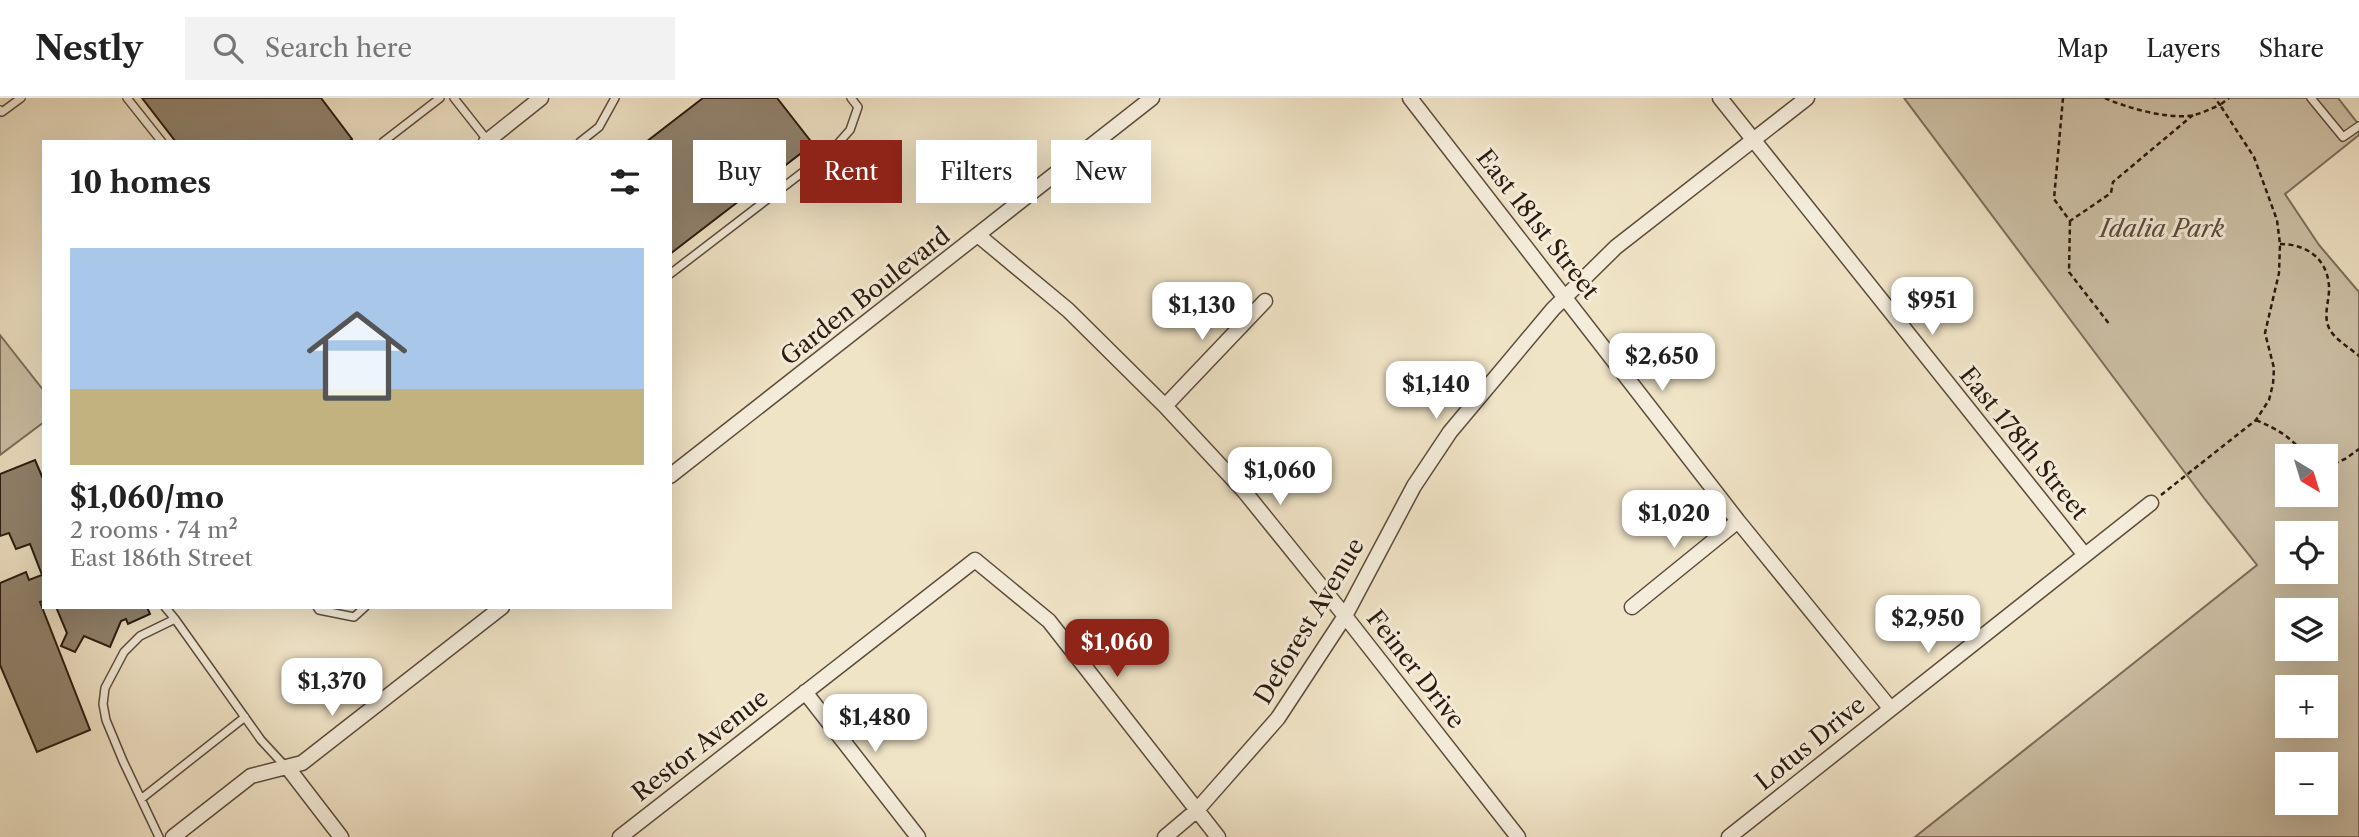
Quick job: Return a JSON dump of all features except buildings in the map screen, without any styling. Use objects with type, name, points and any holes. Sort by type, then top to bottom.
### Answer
[{"type":"street","points":[[488,140],[541,98]]},
{"type":"street","name":"East 181st Street","points":[[1410,98],[1738,521],[1890,708]]},
{"type":"street","name":"East 178th Street","points":[[1720,98],[2084,554]]},
{"type":"street","name":"Deforest Avenue","points":[[1165,837],[1197,810],[1278,718],[1345,615],[1414,486],[1450,432],[1564,295],[1616,247],[1807,98]]},
{"type":"street","name":"Garden Boulevard","points":[[672,475],[979,236],[1149,99]]},
{"type":"street","name":"Feiner Drive","points":[[979,236],[1068,310],[1165,406],[1244,491],[1345,615],[1518,837]]},
{"type":"street","points":[[1165,406],[1265,301]]},
{"type":"street","name":"Lotus Drive","points":[[1729,837],[2151,503]]},
{"type":"street","points":[[1632,607],[1738,521]]},
{"type":"street","name":"Restor Avenue","points":[[626,835],[975,560],[1049,621],[1197,810]]},
{"type":"street","points":[[173,837],[251,776],[302,764],[499,609]]},
{"type":"street","points":[[805,692],[918,837]]},
{"type":"street","points":[[288,768],[341,837]]},
{"type":"street","points":[[1197,810],[1218,837]]},
{"type":"lane","points":[[0,110],[2,112],[21,98]]},
{"type":"lane","points":[[127,98],[160,140]]},
{"type":"lane","points":[[386,140],[440,98]]},
{"type":"lane","points":[[454,98],[486,140]]},
{"type":"lane","points":[[583,140],[600,127],[615,98]]},
{"type":"lane","points":[[672,272],[833,149],[850,130],[858,107],[851,98]]},
{"type":"lane","points":[[2311,98],[2343,137],[2359,126]]},
{"type":"lane","points":[[167,609],[278,761],[288,768]]},
{"type":"lane","points":[[318,609],[354,617],[363,609]]},
{"type":"lane","points":[[159,837],[106,720],[103,704],[105,688],[124,652],[140,636],[175,619]]},
{"type":"lane","points":[[141,799],[245,717]]},
{"type":"path","points":[[2063,98],[2054,199],[2070,221],[2069,272],[2110,325]]},
{"type":"path","points":[[2105,98],[2120,105],[2187,116],[2220,105],[2229,98]]},
{"type":"path","points":[[2151,503],[2256,420],[2269,400],[2273,384],[2274,368],[2264,333],[2279,273],[2277,220],[2254,157],[2215,98]]},
{"type":"path","points":[[2070,221],[2111,193],[2113,182],[2193,115]]},
{"type":"path","points":[[2280,244],[2306,248],[2321,261],[2329,286],[2326,309],[2330,331],[2359,356]]},
{"type":"path","points":[[2256,420],[2297,444]]},
{"type":"path","points":[[2338,462],[2359,449]]},
{"type":"green space","name":"Idalia Park","points":[[1904,98],[2338,98],[2359,125],[2359,135],[2285,194],[2319,245],[2359,292],[2359,837],[1915,837],[2257,565]]},
{"type":"green space","points":[[0,335],[42,388],[42,424],[0,455]]}]
